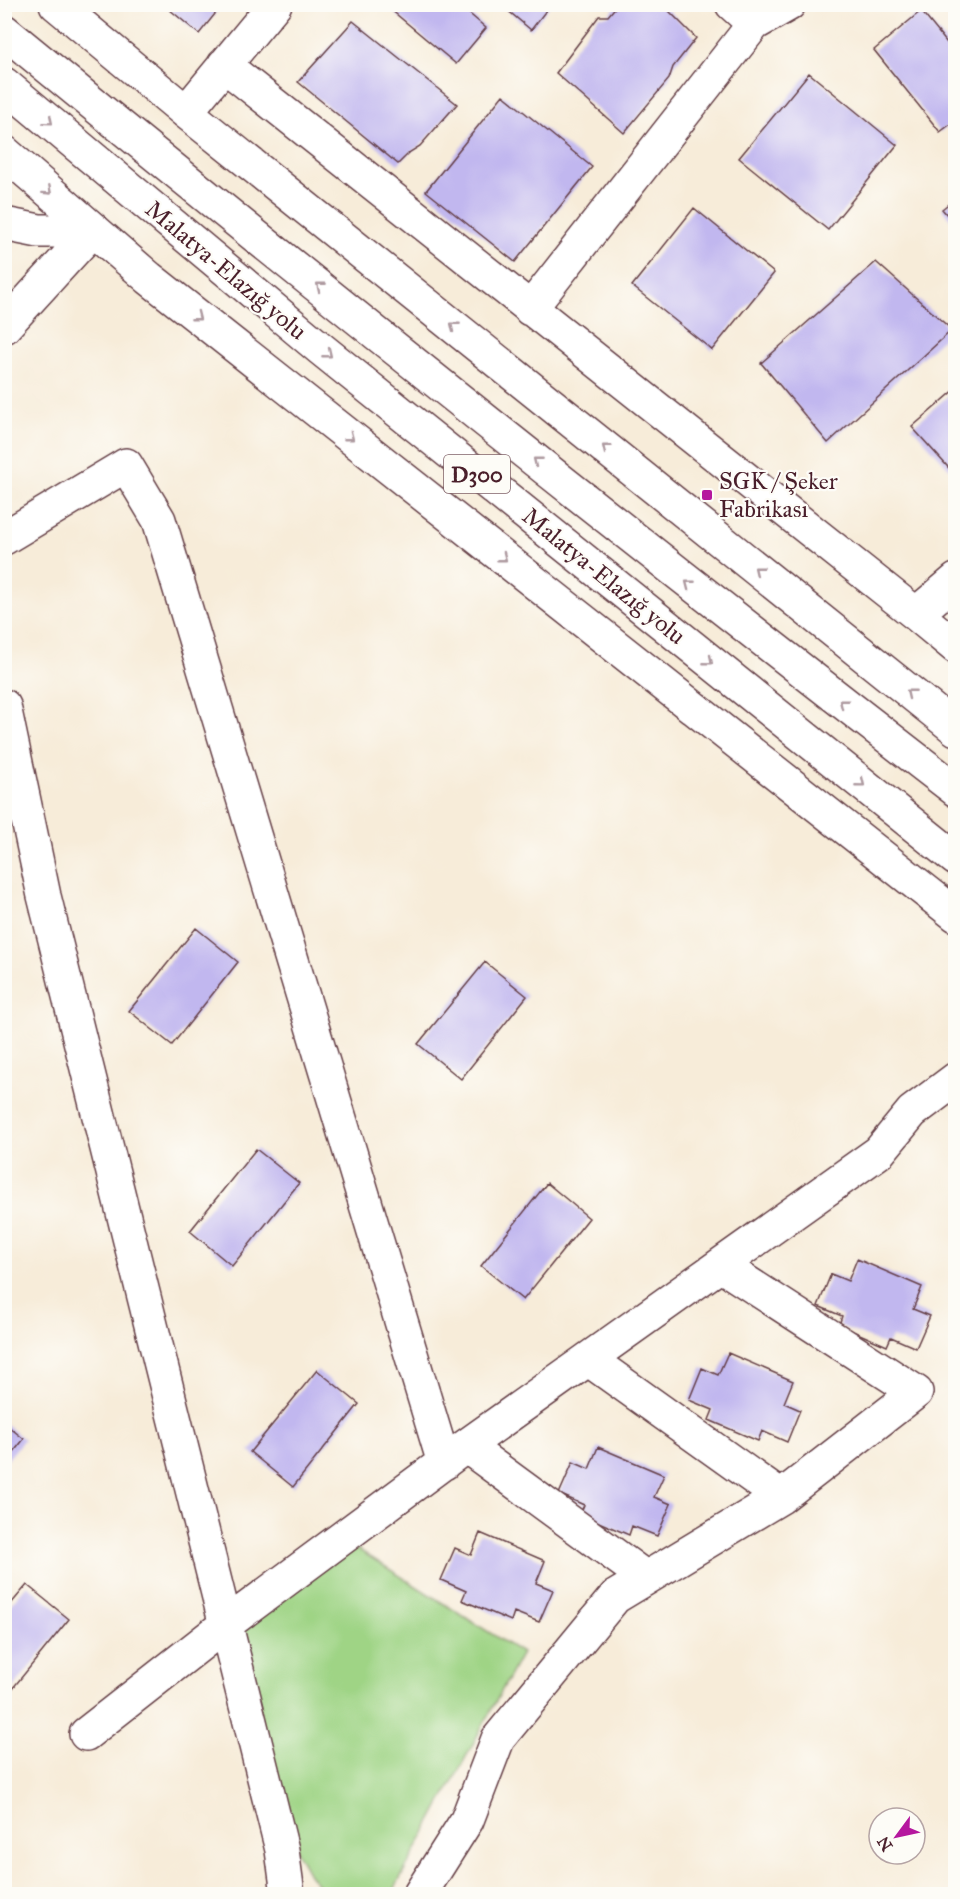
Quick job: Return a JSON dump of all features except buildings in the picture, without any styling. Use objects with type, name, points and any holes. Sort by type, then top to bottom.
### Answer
[{"type":"main road","points":[[56,4],[186,112],[956,729]]},
{"type":"main road","points":[[186,112],[275,4]]},
{"type":"main road","points":[[530,309],[743,14],[789,4]]},
{"type":"main road","name":"Malatya-Elazığ yolu","points":[[4,31],[684,580],[956,790]]},
{"type":"main road","points":[[224,65],[956,647]]},
{"type":"main road","name":"Malatya-Elazığ yolu","points":[[4,84],[321,349],[956,859]]},
{"type":"main road","points":[[4,152],[92,231],[149,278],[956,915]]},
{"type":"main road","points":[[4,224],[39,231],[92,231]]},
{"type":"main road","points":[[4,327],[92,231]]},
{"type":"main road","points":[[4,538],[126,465],[159,520],[455,1455],[646,1578]]},
{"type":"main road","points":[[916,614],[956,580]]},
{"type":"main road","points":[[4,706],[44,896],[282,1850],[288,1894]]},
{"type":"main road","points":[[86,1734],[225,1625],[455,1455],[879,1152],[912,1112],[956,1079]]},
{"type":"main road","points":[[420,1894],[467,1820],[498,1739],[615,1597],[781,1497],[916,1392],[720,1265]]},
{"type":"main road","points":[[588,1359],[781,1497]]},
{"type":"main road","points":[[282,1850],[307,1894]]},
{"type":"green space","points":[[348,1543],[522,1653],[392,1894],[325,1894],[309,1874],[288,1836],[233,1630]]},
{"type":"place","name":"SGK / Şeker Fabrikası","points":[[707,495]]}]
